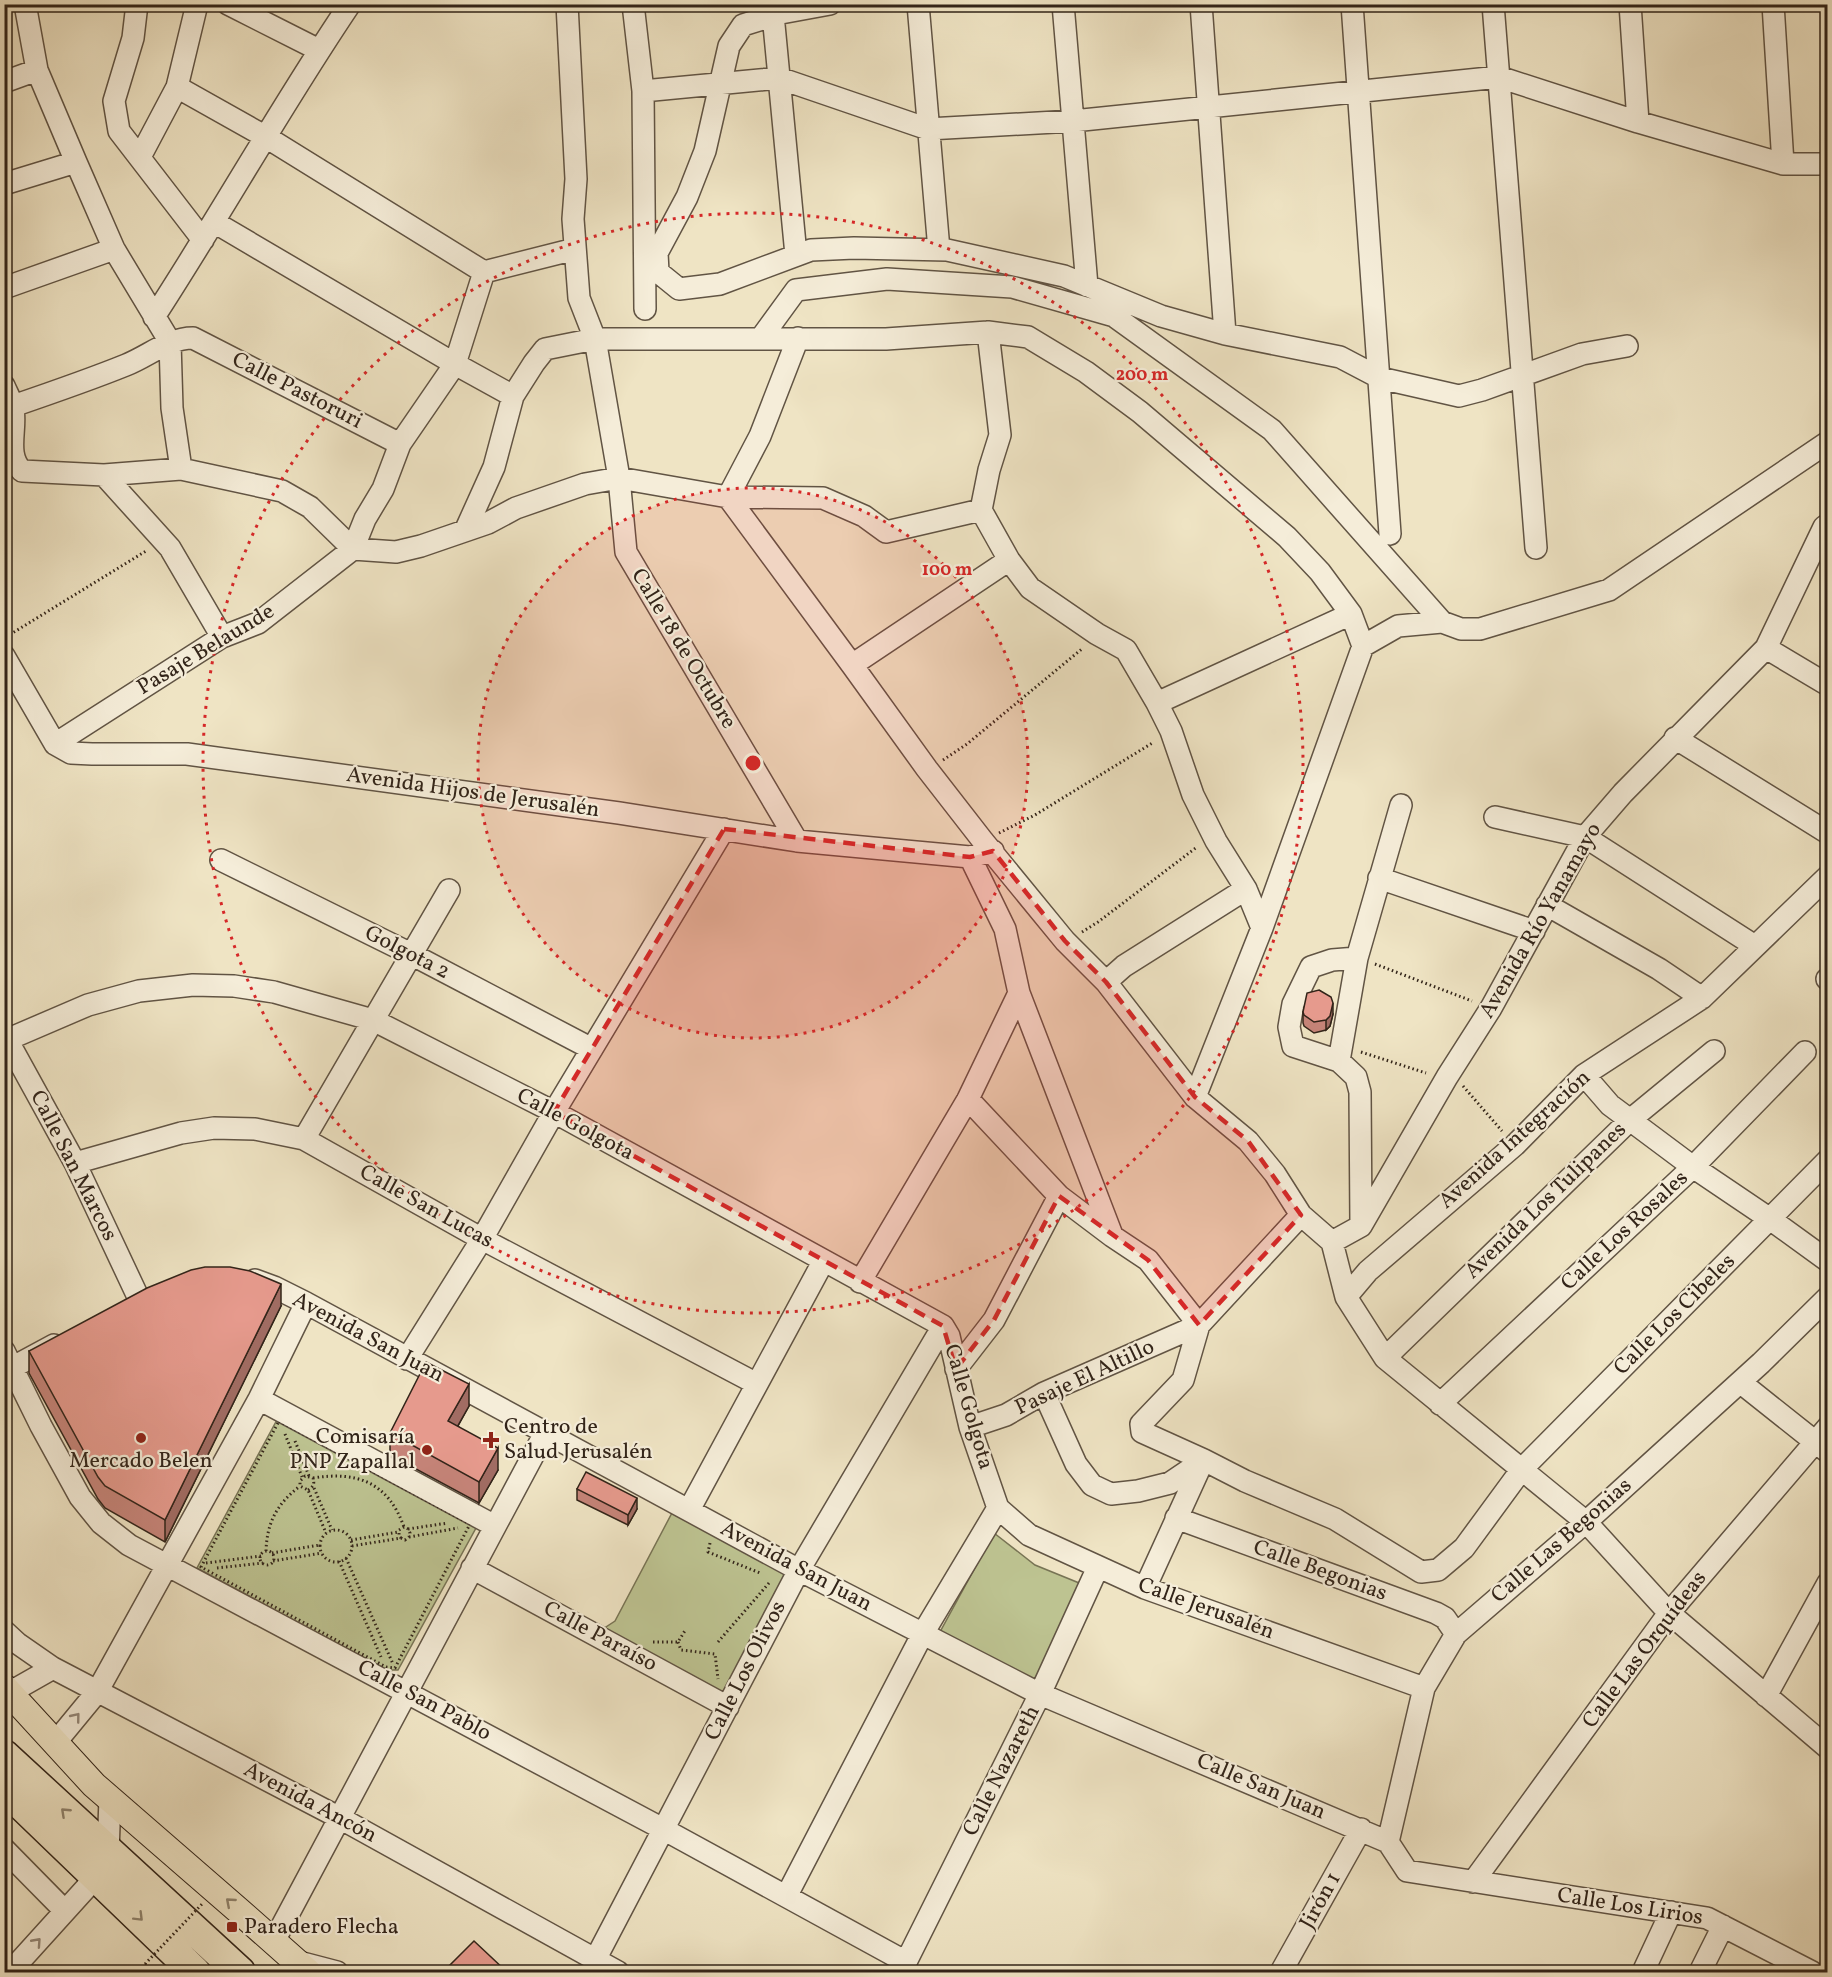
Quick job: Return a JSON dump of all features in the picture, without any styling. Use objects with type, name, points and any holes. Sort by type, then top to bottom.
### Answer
[{"type":"highway","points":[[4,1755],[195,1972]]},
{"type":"highway","points":[[4,1788],[240,1972]]},
{"type":"main road","points":[[7,1690],[94,1785],[301,1967]]},
{"type":"street","points":[[25,4],[37,70],[76,162],[114,249],[170,342],[172,408],[182,469]]},
{"type":"street","points":[[137,4],[133,38],[114,101],[119,131],[203,240]]},
{"type":"street","points":[[140,157],[177,87],[197,4]]},
{"type":"street","points":[[228,4],[319,50]]},
{"type":"street","points":[[154,317],[319,50],[350,4]]},
{"type":"street","name":"Calle 18 de Octubre","points":[[567,4],[576,180],[573,219],[579,298],[595,339],[619,478],[626,552],[797,841]]},
{"type":"street","points":[[633,4],[643,91],[645,309]]},
{"type":"street","points":[[830,4],[773,10],[743,25],[729,46],[705,151],[687,197],[657,254],[658,272],[679,290],[720,284],[811,250],[939,250],[1064,276],[1161,316],[1225,334],[1340,357],[1380,378],[1459,396],[1582,354],[1627,346]]},
{"type":"street","points":[[918,4],[939,250]]},
{"type":"street","points":[[1063,4],[1087,286]]},
{"type":"street","points":[[1201,4],[1225,334]]},
{"type":"street","points":[[1352,4],[1390,534]]},
{"type":"street","points":[[1493,4],[1536,548]]},
{"type":"street","points":[[1630,4],[1638,122]]},
{"type":"street","points":[[1773,4],[1783,164]]},
{"type":"street","points":[[773,10],[795,255]]},
{"type":"street","points":[[4,82],[37,70]]},
{"type":"street","points":[[643,91],[779,78],[928,129],[1073,121],[1499,77],[1638,122],[1783,164],[1827,164]]},
{"type":"street","points":[[177,87],[266,137],[484,272],[575,249]]},
{"type":"street","points":[[4,184],[76,162]]},
{"type":"street","points":[[214,222],[513,396]]},
{"type":"street","points":[[4,288],[114,249]]},
{"type":"street","points":[[353,549],[366,519],[384,489],[400,444],[455,364],[484,272]]},
{"type":"street","points":[[761,338],[796,290],[887,279],[1012,287],[1114,316],[1272,430],[1442,622]]},
{"type":"street","points":[[988,332],[1000,435],[989,470],[981,510],[1009,560],[1030,588],[1097,634],[1126,650],[1171,731],[1180,764],[1193,795],[1216,841],[1246,889],[1262,928]]},
{"type":"street","points":[[466,529],[494,467],[513,396],[534,363],[545,349],[595,339],[886,339],[988,332],[1028,337],[1086,372],[1140,412],[1287,537],[1320,572],[1352,614],[1363,646],[1262,928],[1195,1096]]},
{"type":"street","name":"Calle Pastoruri","points":[[170,342],[181,338],[193,338],[400,444]]},
{"type":"street","points":[[728,497],[760,436],[798,338]]},
{"type":"street","points":[[9,411],[128,364],[170,342]]},
{"type":"street","points":[[4,386],[9,411],[15,424],[12,454],[15,464],[22,471],[104,475],[182,469],[282,491],[310,507],[353,549],[396,552],[488,523],[516,508],[575,488],[619,478],[728,497],[823,498],[864,516],[886,532],[981,510]]},
{"type":"street","points":[[1363,646],[1398,626],[1442,622],[1461,629],[1480,629],[1609,590],[1827,442]]},
{"type":"street","points":[[104,475],[170,549],[222,637]]},
{"type":"street","points":[[728,497],[927,769],[982,850],[1065,941],[1106,982],[1195,1096],[1248,1141],[1275,1174],[1301,1215],[1332,1242],[1346,1297],[1385,1358],[1586,1522],[1669,1612],[1827,1748]]},
{"type":"street","name":"Avenida Río Yanamayo","points":[[1361,1226],[1447,1077],[1491,1008],[1585,837],[1623,792],[1766,648],[1826,527]]},
{"type":"street","name":"Pasaje Belaunde","points":[[55,744],[222,637],[258,623],[353,549]]},
{"type":"street","points":[[852,665],[1009,560]]},
{"type":"street","points":[[1157,703],[1352,614]]},
{"type":"street","points":[[1766,648],[1827,685]]},
{"type":"street","points":[[4,656],[55,744]]},
{"type":"street","points":[[1675,738],[1827,834]]},
{"type":"street","name":"Avenida Hijos de Jerusalén","points":[[55,744],[71,753],[187,754],[596,810],[797,841],[982,850]]},
{"type":"street","points":[[1339,1061],[1357,958],[1401,805]]},
{"type":"street","points":[[1495,817],[1585,837],[1755,946]]},
{"type":"street","points":[[407,1359],[482,1239],[554,1112],[724,830]]},
{"type":"street","points":[[982,850],[1005,929],[1018,993],[1112,1236]]},
{"type":"street","name":"Golgota 2","points":[[221,860],[411,954],[592,1049]]},
{"type":"street","name":"Avenida Integración","points":[[1346,1297],[1368,1271],[1515,1145],[1584,1075],[1702,998],[1827,876]]},
{"type":"street","points":[[1379,878],[1534,931]]},
{"type":"street","points":[[1106,982],[1124,966],[1246,889]]},
{"type":"street","points":[[304,1139],[449,890]]},
{"type":"street","points":[[1547,905],[1659,969],[1702,998]]},
{"type":"street","points":[[1332,1242],[1361,1226],[1360,1092],[1356,1077],[1339,1061],[1293,1046],[1289,1027],[1293,1004],[1311,967],[1332,960],[1357,958]]},
{"type":"street","name":"Calle Golgota","points":[[6,1038],[88,1005],[139,991],[193,985],[234,986],[273,992],[373,1020],[554,1112],[943,1326],[949,1336],[970,1427],[998,1508]]},
{"type":"street","points":[[860,1282],[968,1099],[1018,993]]},
{"type":"street","name":"Calle San Marcos","points":[[6,1038],[75,1162],[139,1299]]},
{"type":"street","name":"Avenida Los Tulipanes","points":[[1385,1358],[1630,1120],[1714,1051]]},
{"type":"street","name":"Calle Los Rosales","points":[[1440,1404],[1693,1167],[1804,1052]]},
{"type":"street","points":[[1584,1075],[1610,1105],[1693,1167],[1770,1218],[1827,1261]]},
{"type":"street","points":[[968,1099],[1059,1196],[1148,1260],[1199,1325],[1301,1215]]},
{"type":"street","name":"Calle San Lucas","points":[[75,1162],[181,1133],[214,1128],[255,1129],[304,1139],[482,1239],[756,1384]]},
{"type":"street","name":"Calle Los Cibeles","points":[[1199,1325],[1183,1380],[1141,1424],[1142,1432],[1245,1481],[1335,1519],[1421,1572],[1438,1570],[1464,1548],[1522,1469],[1827,1160]]},
{"type":"street","points":[[956,1369],[993,1320],[1059,1196]]},
{"type":"street","points":[[689,1510],[823,1262]]},
{"type":"street","name":"Avenida San Juan","points":[[238,1277],[274,1287],[790,1565],[1040,1694]]},
{"type":"street","points":[[118,1311],[161,1290]]},
{"type":"street","name":"Calle Las Begonias","points":[[1388,1842],[1424,1688],[1456,1634],[1586,1522],[1740,1382],[1827,1297]]},
{"type":"street","points":[[55,1743],[97,1692],[259,1399],[306,1304]]},
{"type":"street","name":"Pasaje El Altillo","points":[[970,1427],[1006,1415],[1044,1392],[1199,1325]]},
{"type":"street","name":"Calle Los Olivos","points":[[595,1960],[663,1829],[721,1703],[790,1565],[943,1326]]},
{"type":"street","points":[[7,1364],[76,1333]]},
{"type":"street","name":"Calle San Pablo","points":[[7,1364],[80,1497],[102,1523],[129,1545],[787,1895],[904,1967]]},
{"type":"street","points":[[1740,1382],[1823,1441]]},
{"type":"street","points":[[1044,1392],[1076,1464],[1092,1485],[1112,1494],[1138,1491],[1170,1483],[1204,1460]]},
{"type":"street","points":[[259,1399],[495,1526]]},
{"type":"street","points":[[273,1941],[545,1433]]},
{"type":"street","name":"Calle Las Orquídeas","points":[[1473,1882],[1669,1612],[1823,1441]]},
{"type":"street","points":[[1144,1588],[1204,1460]]},
{"type":"street","points":[[787,1895],[922,1635],[998,1508]]},
{"type":"street","name":"Calle Jerusalén","points":[[998,1508],[1029,1535],[1144,1588],[1424,1688]]},
{"type":"street","name":"Calle Begonias","points":[[1176,1518],[1436,1613],[1445,1618],[1456,1634]]},
{"type":"street","name":"Calle Nazareth","points":[[904,1967],[1040,1694],[1098,1567]]},
{"type":"street","name":"Calle Paraíso","points":[[472,1568],[721,1703]]},
{"type":"street","points":[[1766,1696],[1827,1583]]},
{"type":"street","name":"Avenida Ancón","points":[[4,1631],[53,1668],[338,1817],[618,1972]]},
{"type":"street","points":[[7,1690],[53,1668]]},
{"type":"street","name":"Calle San Juan","points":[[1040,1694],[1388,1842]]},
{"type":"street","points":[[10,1972],[65,1911],[102,1864],[110,1799]]},
{"type":"street","name":"Jirón 1","points":[[1281,1972],[1361,1829]]},
{"type":"street","points":[[1388,1842],[1407,1871],[1473,1882]]},
{"type":"street","points":[[4,1849],[65,1911]]},
{"type":"street","name":"Calle Los Lirios","points":[[1473,1882],[1707,1918],[1812,1972]]},
{"type":"street","points":[[1643,1972],[1671,1912]]},
{"type":"street","points":[[1700,1972],[1723,1926]]},
{"type":"street","points":[[301,1967],[337,1972]]},
{"type":"street","points":[[1825,1972],[1827,1967]]},
{"type":"path","points":[[4,638],[163,541]]},
{"type":"path","points":[[927,769],[967,744],[1097,634]]},
{"type":"path","points":[[982,850],[1171,731]]},
{"type":"path","points":[[1065,941],[1098,922],[1193,848],[1216,841]]},
{"type":"path","points":[[1357,958],[1491,1008]]},
{"type":"path","points":[[279,1421],[470,1524],[469,1526]]},
{"type":"path","points":[[203,1563],[261,1556],[266,1551],[273,1515],[280,1503],[300,1486],[302,1477],[279,1421]]},
{"type":"path","points":[[279,1421],[201,1567],[386,1667],[395,1668]]},
{"type":"path","points":[[288,1426],[332,1530]]},
{"type":"path","points":[[302,1477],[349,1475],[366,1480],[389,1500],[399,1513],[410,1533],[409,1537]]},
{"type":"path","points":[[300,1486],[308,1490],[326,1533]]},
{"type":"path","points":[[308,1490],[313,1486]]},
{"type":"path","points":[[351,1540],[398,1532],[406,1528],[464,1521]]},
{"type":"path","points":[[352,1546],[401,1538],[405,1540],[409,1537],[469,1526]]},
{"type":"path","points":[[395,1668],[469,1526]]},
{"type":"path","points":[[332,1530],[344,1531],[351,1540],[351,1553],[339,1561],[327,1559],[320,1545],[322,1536],[332,1530]]},
{"type":"path","points":[[398,1532],[401,1538]]},
{"type":"path","points":[[266,1551],[272,1553],[320,1545]]},
{"type":"path","points":[[272,1553],[273,1561]]},
{"type":"path","points":[[206,1570],[263,1563],[269,1565],[273,1561],[322,1553]]},
{"type":"path","points":[[261,1556],[263,1563]]},
{"type":"path","points":[[346,1558],[395,1668]]},
{"type":"path","points":[[339,1561],[386,1667]]},
{"type":"path","points":[[718,1642],[773,1578],[790,1565]]},
{"type":"path","points":[[678,1642],[686,1629]]},
{"type":"path","points":[[625,1651],[632,1642],[678,1642]]},
{"type":"path","points":[[678,1642],[681,1650],[715,1654],[721,1703]]},
{"type":"path","points":[[155,1972],[145,1964],[203,1903]]},
{"type":"highlighted area","points":[[724,829],[970,857],[993,851],[1065,941],[1106,982],[1195,1097],[1248,1141],[1301,1215],[1199,1325],[1148,1260],[1059,1196],[994,1320],[956,1369],[943,1326],[554,1112]]},
{"type":"green space","points":[[278,1418],[476,1528],[398,1670],[387,1670],[197,1568]]},
{"type":"green space","points":[[673,1511],[784,1573],[786,1582],[725,1697],[603,1629],[615,1621]]},
{"type":"green space","points":[[994,1533],[1035,1565],[1084,1585],[1035,1680],[940,1632]]},
{"type":"building","points":[[1319,990],[1331,997],[1333,1003],[1330,1016],[1326,1020],[1314,1022],[1303,1012],[1307,993]]},
{"type":"building","name":"Mercado Belen","points":[[205,1267],[230,1267],[250,1271],[281,1284],[165,1520],[105,1486],[29,1351],[147,1288],[191,1270]]},
{"type":"building","points":[[426,1362],[469,1384],[448,1421],[498,1448],[479,1482],[390,1433]]},
{"type":"building","points":[[586,1472],[637,1498],[628,1515],[577,1489]]},
{"type":"building","points":[[474,1941],[507,1972],[456,1972],[449,1966]]},
{"type":"place","name":"Mercado Belen","points":[[141,1438]]},
{"type":"place","name":"Centro de Salud Jerusalén","points":[[491,1440]]},
{"type":"place","name":"Comisaría PNP Zapallal","points":[[427,1450]]},
{"type":"place","name":"Paradero Flecha","points":[[232,1927]]}]
